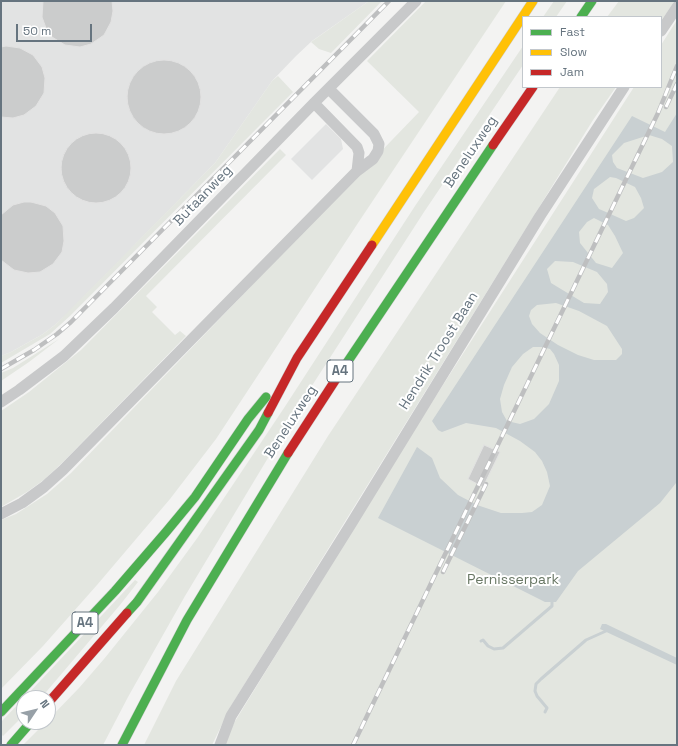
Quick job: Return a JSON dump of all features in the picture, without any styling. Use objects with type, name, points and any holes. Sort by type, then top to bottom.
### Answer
[{"type":"highway","name":"A4","points":[[524,16],[534,1]]},
{"type":"highway","points":[[582,16],[592,1]]},
{"type":"highway","name":"A4","points":[[1,712],[115,591],[195,497],[248,419],[297,358],[522,19]]},
{"type":"highway","name":"Beneluxweg","points":[[122,745],[187,620],[274,475],[358,344],[532,88]]},
{"type":"highway","name":"A4","points":[[56,694],[137,602],[259,430],[297,358]]},
{"type":"highway","points":[[11,745],[24,730]]},
{"type":"street","name":"Butaanweg","points":[[1,402],[64,356],[114,308],[416,1]]},
{"type":"street","points":[[662,30],[677,7]]},
{"type":"street","name":"Hendrik Troost Baan","points":[[220,745],[231,716],[540,216],[623,88]]},
{"type":"street","points":[[1,514],[22,503],[64,470],[357,171],[373,159],[378,151],[379,144],[374,134],[329,89]]},
{"type":"street","points":[[314,103],[357,147],[359,153],[357,171]]},
{"type":"shaded area","points":[[1,1],[369,1],[312,41],[296,56],[272,81],[215,163],[68,313],[43,334],[1,356]]},
{"type":"shaded area","points":[[677,113],[676,483],[660,503],[578,571],[556,602],[545,602],[378,518],[417,447],[432,458],[440,478],[458,495],[477,505],[501,513],[522,513],[532,512],[542,505],[550,486],[547,472],[542,461],[535,452],[520,441],[496,428],[466,423],[442,432],[438,430],[432,421],[632,116],[665,132]],"holes":[[[649,135],[662,139],[672,146],[673,162],[662,172],[643,178],[617,168],[613,162],[612,155],[624,143]],[[610,177],[616,178],[635,187],[644,208],[634,218],[626,221],[599,209],[592,198],[594,189]],[[594,218],[608,225],[623,253],[612,268],[596,263],[580,243],[579,232],[587,222]],[[555,261],[573,262],[597,272],[607,284],[608,292],[600,304],[584,303],[551,283],[547,269]],[[556,303],[579,311],[607,326],[622,349],[622,354],[616,360],[594,360],[578,355],[558,345],[540,333],[532,324],[529,316],[531,310],[537,305]],[[533,347],[550,349],[559,365],[559,381],[549,404],[534,419],[520,424],[507,421],[502,412],[500,399],[512,367],[523,354]]]},
{"type":"shaded area","points":[[326,124],[341,139],[343,149],[312,180],[291,159]]},
{"type":"shaded area","points":[[602,624],[606,624],[677,658],[677,665],[600,629]]},
{"type":"green space","points":[[369,1],[382,1],[331,53],[319,49],[311,42]]},
{"type":"green space","points":[[426,1],[506,1],[216,439],[170,499],[97,585],[43,646],[1,689],[1,520],[16,514],[47,494],[71,473],[419,112],[367,61]]},
{"type":"green space","points":[[554,1],[567,1],[557,16],[544,16]]},
{"type":"green space","points":[[619,1],[675,1],[662,20],[662,16],[608,16]]},
{"type":"green space","name":"Pernisserpark","points":[[677,20],[677,745],[224,745],[234,723],[409,438],[633,88],[662,88],[662,43]]},
{"type":"green space","points":[[522,47],[522,66],[424,212],[304,398],[185,596],[128,697],[103,745],[23,745],[38,730],[56,730],[56,712],[104,659],[158,592],[198,537],[415,206]]},
{"type":"green space","points":[[278,76],[293,92],[70,316],[50,334],[1,363],[1,356],[43,334],[56,324],[215,163],[272,81]]},
{"type":"green space","points":[[559,88],[615,88],[593,120],[231,706],[212,745],[144,745],[176,681],[328,436]]},
{"type":"green space","points":[[280,149],[286,155],[146,296],[157,307],[152,312],[175,335],[180,331],[186,336],[45,479],[27,492],[1,507],[1,411],[29,392],[81,350]]},
{"type":"green space","points":[[59,339],[1,381],[1,373],[13,368]]},
{"type":"green space","points":[[135,580],[138,582],[48,690],[32,690]]},
{"type":"green space","points":[[16,706],[16,723],[3,736],[1,734],[1,722]]},
{"type":"building","points":[[43,1],[112,1],[113,11],[111,22],[104,35],[91,44],[80,47],[65,45],[52,37],[46,28],[42,17]]},
{"type":"building","points":[[6,46],[20,48],[33,55],[42,67],[45,78],[44,93],[36,106],[24,115],[13,118],[1,117],[1,47]]},
{"type":"building","points":[[164,60],[178,63],[190,71],[198,83],[201,97],[198,111],[190,123],[178,131],[164,134],[150,131],[138,123],[130,111],[127,97],[130,83],[138,71],[150,63]]},
{"type":"building","points":[[96,133],[109,136],[121,143],[128,155],[131,168],[128,181],[121,193],[109,200],[96,203],[83,200],[71,193],[64,181],[61,168],[64,155],[71,143],[83,136]]},
{"type":"building","points":[[31,202],[46,206],[55,213],[63,226],[64,241],[62,252],[53,264],[40,272],[28,273],[14,270],[1,260],[1,215],[13,205]]},
{"type":"building","points":[[484,445],[500,452],[483,487],[468,479]]},
{"type":"waterway","points":[[481,641],[483,640],[488,646],[494,649],[503,648],[552,606],[552,602]]},
{"type":"waterway","points":[[545,712],[547,708],[537,696],[535,691],[536,684],[586,640],[606,631]]},
{"type":"railway","points":[[1,369],[34,350],[71,322],[389,1]]},
{"type":"railway","points":[[353,745],[658,113],[677,66]]},
{"type":"railway","points":[[666,107],[677,84]]},
{"type":"railway","points":[[443,572],[486,484]]},
{"type":"traffic: fast","points":[[582,16],[592,1]]},
{"type":"traffic: fast","points":[[338,376],[493,145]]},
{"type":"traffic: fast","points":[[1,712],[115,591],[166,532],[195,497],[248,419],[266,397]]},
{"type":"traffic: fast","points":[[127,613],[137,602],[259,430],[268,413]]},
{"type":"traffic: fast","points":[[122,745],[187,620],[288,453]]},
{"type":"traffic: fast","points":[[11,745],[24,730]]},
{"type":"traffic: slow","points":[[523,16],[533,1]]},
{"type":"traffic: slow","points":[[372,245],[522,18]]},
{"type":"traffic: jam","points":[[493,145],[532,88]]},
{"type":"traffic: jam","points":[[268,413],[297,358],[372,245]]},
{"type":"traffic: jam","points":[[288,453],[338,376]]},
{"type":"traffic: jam","points":[[56,694],[127,613]]}]
